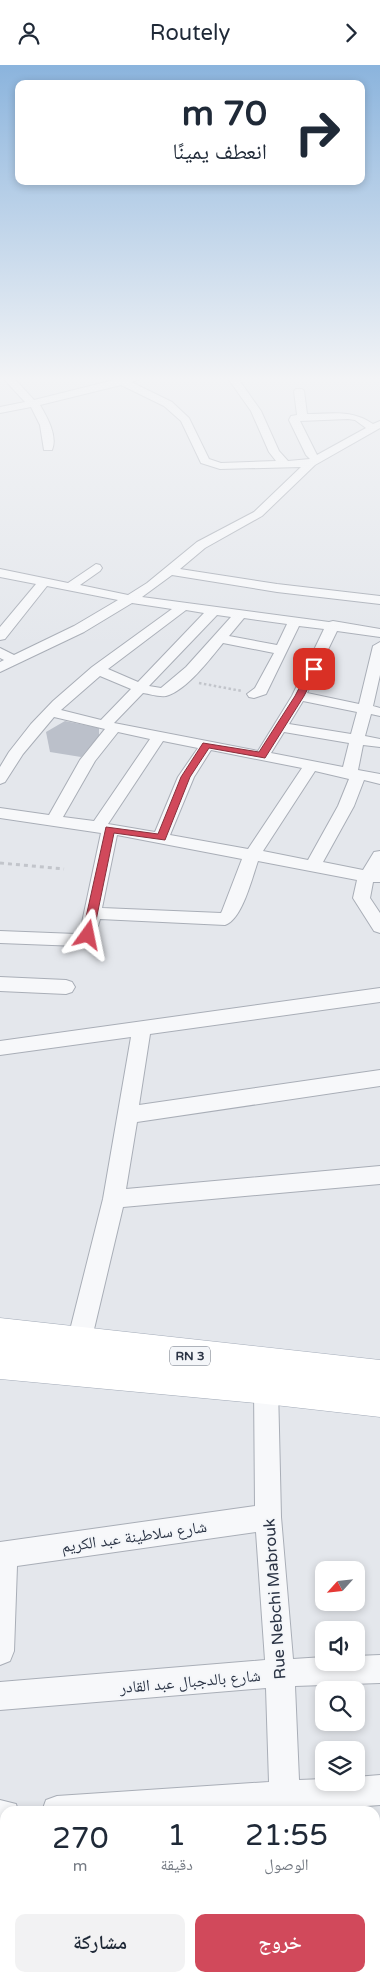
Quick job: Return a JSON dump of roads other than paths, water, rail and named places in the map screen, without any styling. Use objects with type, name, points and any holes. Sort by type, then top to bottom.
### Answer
[{"type":"main road","name":"RN 3","points":[[0,1334],[380,1377]]},
{"type":"main road","name":"RN 3","points":[[0,1363],[266,1387],[380,1400]]},
{"type":"street","points":[[0,668],[79,629],[131,599],[172,571],[208,540],[258,514],[308,466]]},
{"type":"street","points":[[71,586],[96,567]]},
{"type":"street","points":[[172,571],[282,589],[380,600]]},
{"type":"street","points":[[0,573],[131,599],[333,625],[380,633]]},
{"type":"street","points":[[0,636],[44,582]]},
{"type":"street","points":[[0,779],[6,753],[97,670],[184,606]]},
{"type":"street","points":[[53,821],[109,725],[140,687],[214,611]]},
{"type":"street","points":[[97,670],[140,687],[163,692],[180,679],[220,639],[241,613]]},
{"type":"street","points":[[254,694],[261,691],[282,651],[295,620]]},
{"type":"street","points":[[262,756],[300,696],[333,625]]},
{"type":"street","points":[[220,639],[282,651]]},
{"type":"street","points":[[313,866],[346,806],[354,774],[358,740],[373,711],[380,646]]},
{"type":"street","points":[[0,652],[14,660]]},
{"type":"street","points":[[300,696],[373,711]]},
{"type":"street","points":[[52,712],[380,779]]},
{"type":"street","points":[[279,727],[380,743]]},
{"type":"street","points":[[0,937],[78,940],[88,935],[104,828],[160,735]]},
{"type":"street","points":[[161,838],[186,777],[207,745]]},
{"type":"street","points":[[92,913],[225,919],[230,913],[252,855],[310,766]]},
{"type":"street","points":[[0,813],[104,828],[374,876]]},
{"type":"street","points":[[380,856],[374,876],[363,884],[361,898],[380,927]]},
{"type":"street","points":[[0,984],[66,987]]},
{"type":"street","points":[[0,1048],[380,995]]},
{"type":"street","points":[[79,1342],[114,1199],[142,1028]]},
{"type":"street","points":[[128,1115],[380,1078]]},
{"type":"street","points":[[114,1199],[380,1175]]},
{"type":"street","name":"Rue Nebchi Mabrouk","points":[[266,1387],[268,1517],[280,1673],[285,1803]]},
{"type":"street","name":"شارع سلاطينة عبد الكريم","points":[[2,1555],[268,1517]]},
{"type":"street","points":[[0,1651],[2,1555]]},
{"type":"street","name":"شارع بالدجبال عبد القادر","points":[[0,1697],[280,1673],[380,1669]]},
{"type":"street","points":[[200,1806],[285,1803],[380,1790]]}]
